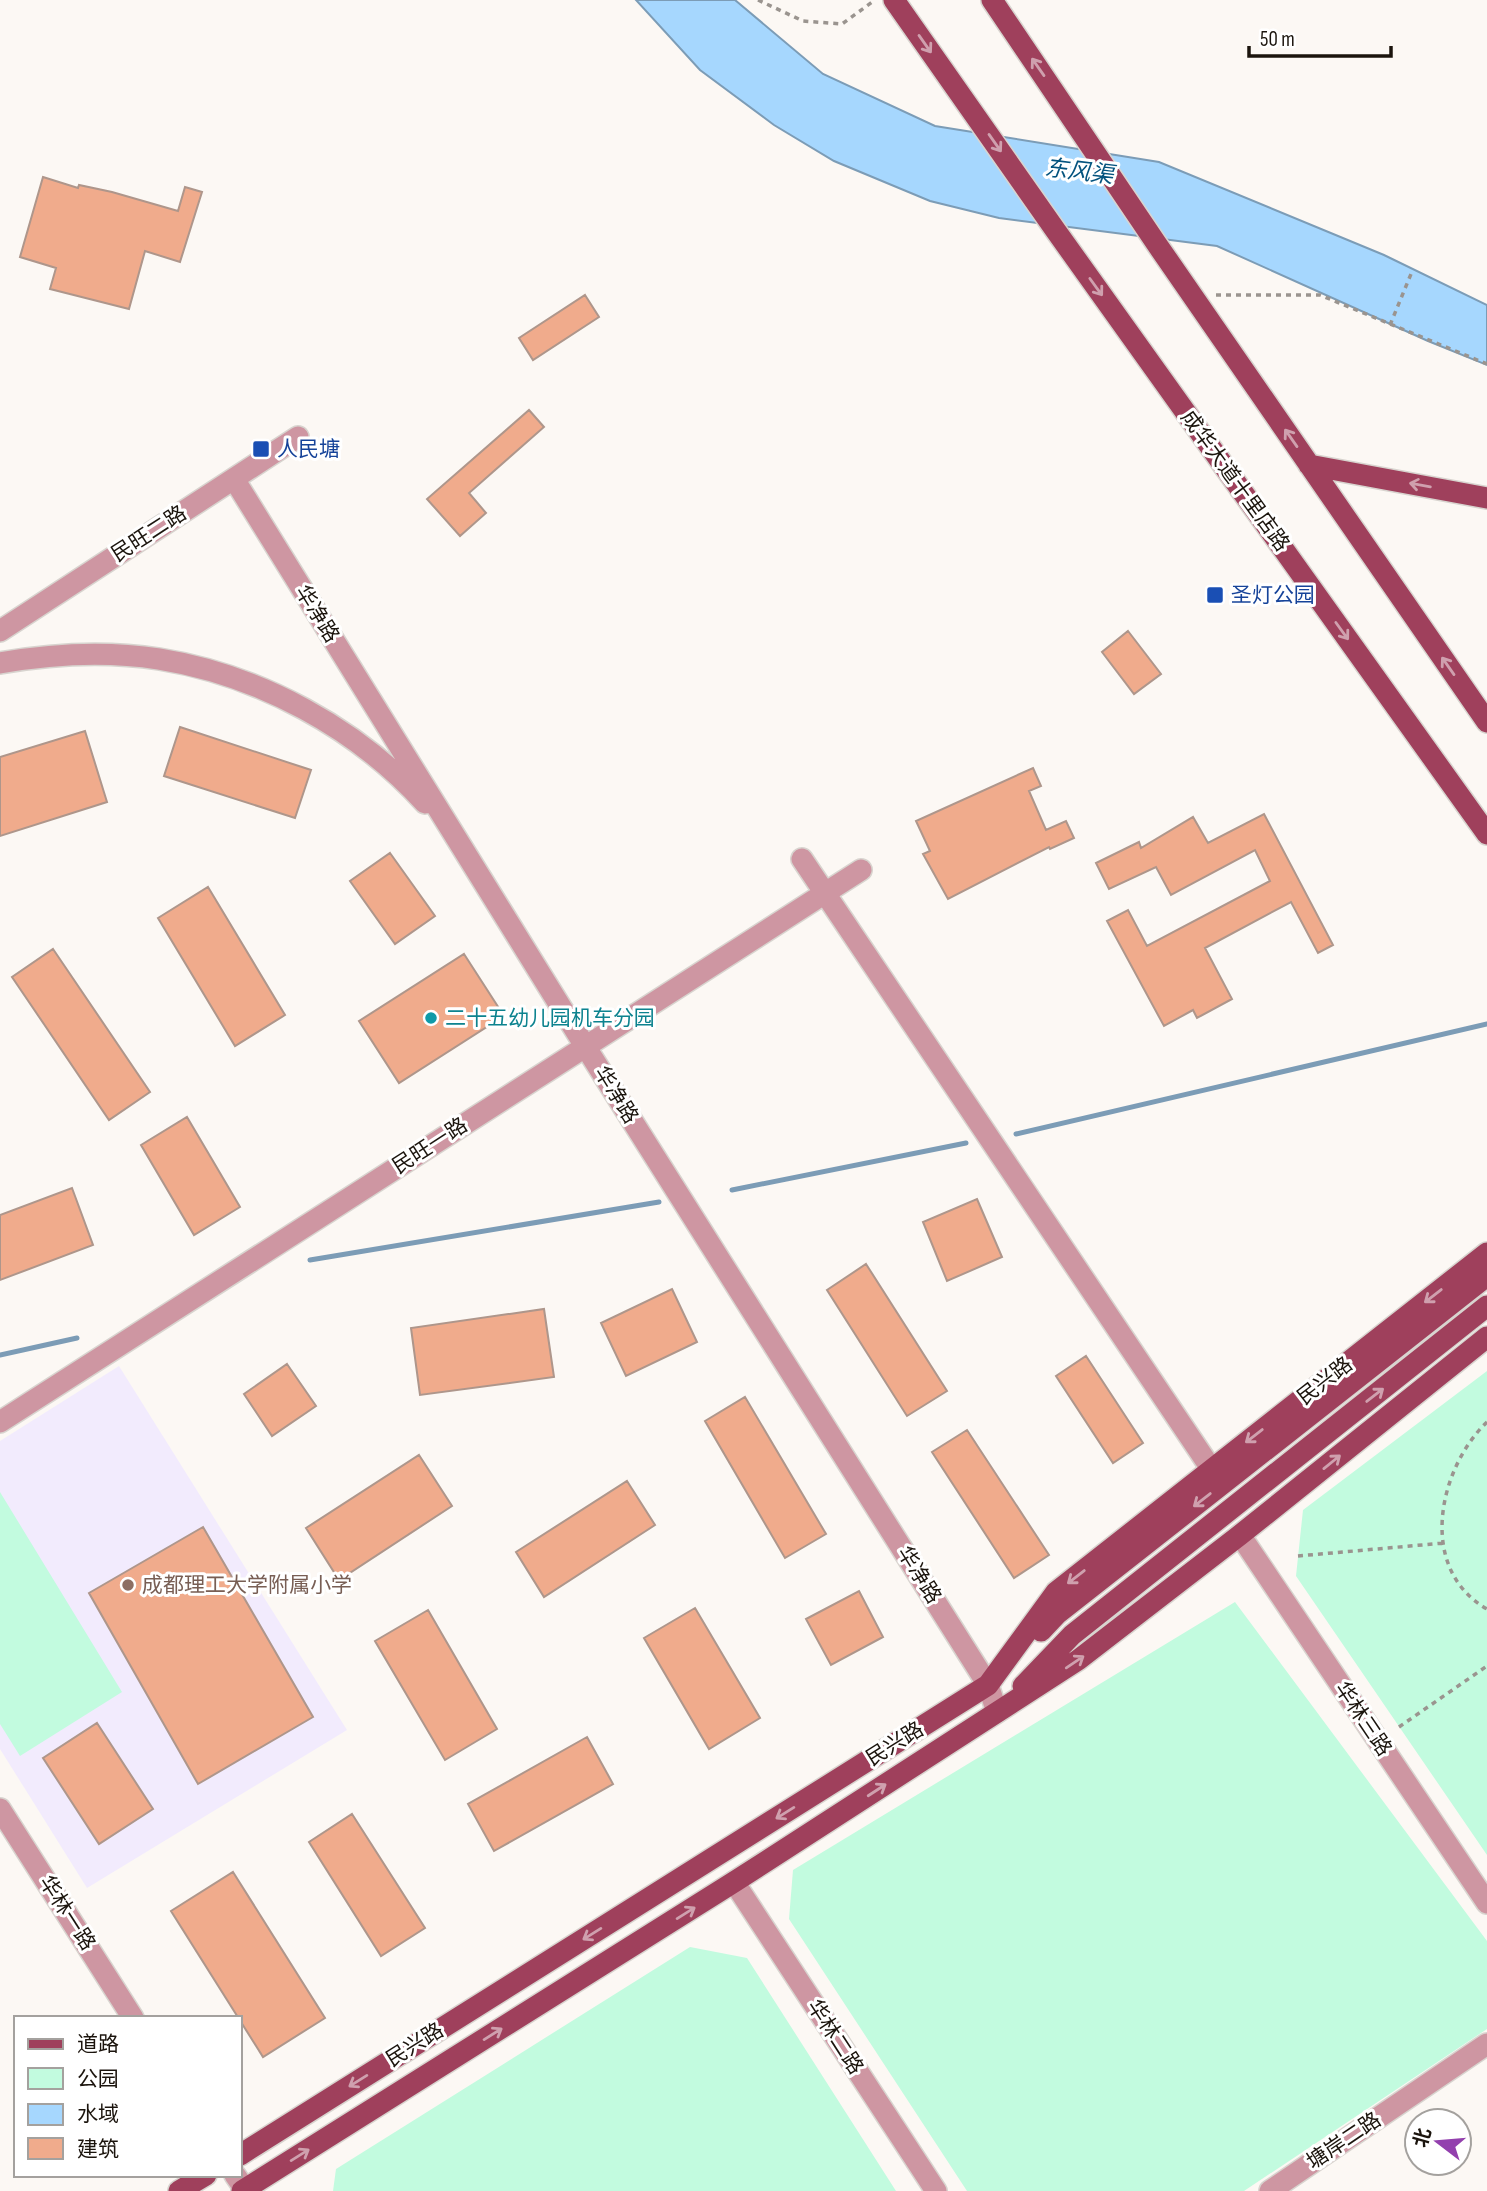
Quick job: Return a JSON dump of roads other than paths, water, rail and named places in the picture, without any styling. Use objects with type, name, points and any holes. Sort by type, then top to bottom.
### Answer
[{"type":"main road","name":"成华大道十里店路","points":[[894,0],[1487,834]]},
{"type":"main road","points":[[995,1],[1156,243],[1487,722]]},
{"type":"main road","points":[[1309,465],[1487,498]]},
{"type":"main road","name":"民兴路","points":[[988,1685],[1056,1592],[1487,1253]]},
{"type":"main road","name":"民兴路","points":[[242,2154],[988,1685],[1057,1614],[1487,1276]]},
{"type":"main road","name":"民兴路","points":[[997,1712],[1072,1635],[1487,1306]]},
{"type":"main road","name":"民兴路","points":[[242,2187],[734,1882],[1078,1660],[1240,1535],[1487,1337]]},
{"type":"main road","points":[[178,2191],[202,2177]]},
{"type":"street","name":"民旺二路","points":[[0,631],[298,438]]},
{"type":"street","name":"华净路","points":[[234,479],[585,1046],[988,1685],[997,1712]]},
{"type":"street","points":[[0,663],[32,657],[108,655],[159,659],[224,675],[279,696],[331,724],[421,798],[455,836]]},
{"type":"street","points":[[802,859],[1212,1470]]},
{"type":"street","name":"民旺一路","points":[[0,1422],[861,870]]},
{"type":"street","name":"华林三路","points":[[1240,1535],[1487,1903]]},
{"type":"street","name":"华林一路","points":[[0,1809],[132,2016]]},
{"type":"street","name":"华林二路","points":[[734,1882],[936,2191]]},
{"type":"street","name":"塘岸二路","points":[[1270,2191],[1487,2044]]},
{"type":"water","name":"东风渠","points":[[636,0],[735,0],[823,74],[935,126],[1159,162],[1384,255],[1487,305],[1487,365],[1217,246],[999,218],[930,201],[834,161],[774,125],[700,70]]},
{"type":"waterway","points":[[1016,1134],[1487,1024]]},
{"type":"waterway","points":[[732,1190],[966,1143]]},
{"type":"waterway","points":[[310,1260],[659,1202]]},
{"type":"waterway","points":[[0,1355],[77,1338]]},
{"type":"place","name":"人民塘","points":[[261,449]]},
{"type":"place","name":"圣灯公园","points":[[1215,595]]},
{"type":"place","name":"二十五幼儿园机车分园","points":[[431,1018]]},
{"type":"place","name":"成都理工大学附属小学","points":[[128,1585]]}]
